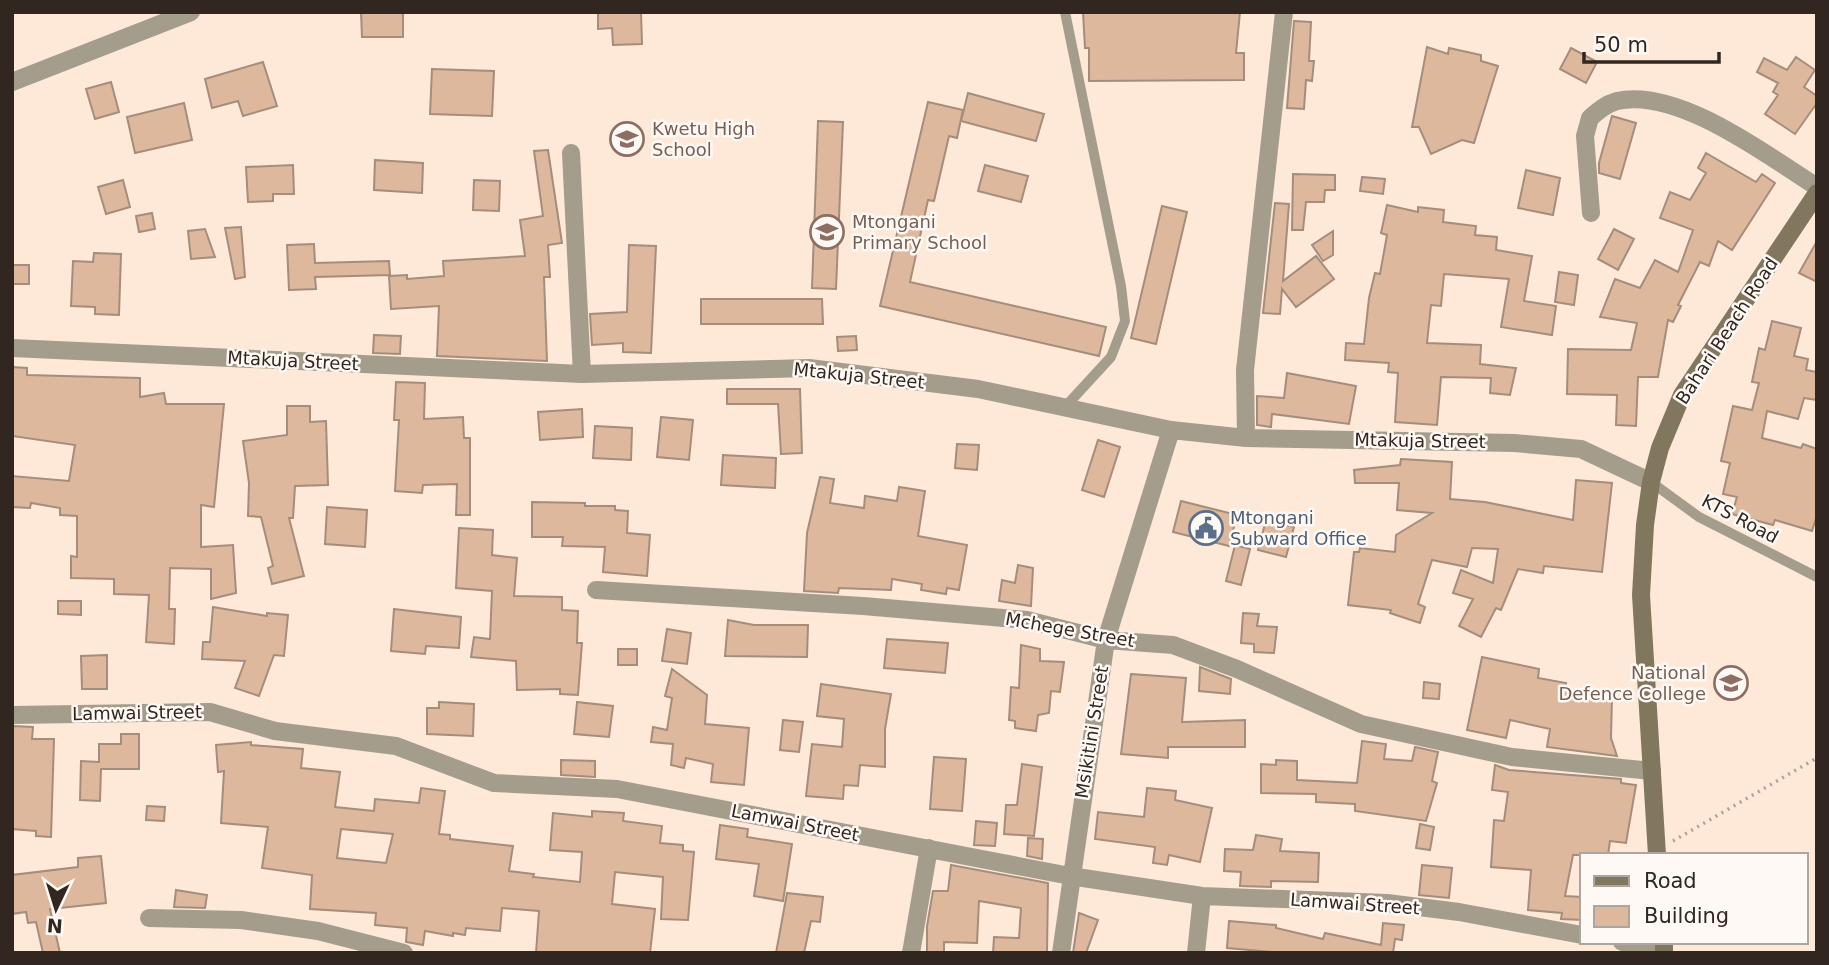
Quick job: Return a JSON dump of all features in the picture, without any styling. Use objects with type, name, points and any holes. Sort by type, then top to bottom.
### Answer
[{"type":"street","points":[[12,82],[191,12]]},
{"type":"street","points":[[1246,438],[1245,370],[1284,12]]},
{"type":"street","points":[[1591,213],[1585,136],[1590,118],[1617,101],[1659,101],[1686,112],[1726,131],[1817,187]]},
{"type":"street","points":[[571,153],[582,374]]},
{"type":"street","name":"Bahari Beach Road","points":[[1657,853],[1640,595],[1644,525],[1651,482],[1660,449],[1682,395],[1817,193]]},
{"type":"street","name":"Mtakuja Street","points":[[12,348],[582,374],[809,368],[978,389],[1171,430],[1246,438],[1514,443],[1581,449],[1651,482]]},
{"type":"street","name":"Msikitini Street","points":[[1061,953],[1106,640],[1171,430]]},
{"type":"street","name":"Mchege Street","points":[[596,590],[863,606],[1027,620],[1106,640],[1173,645],[1237,669],[1361,724],[1512,757],[1652,771]]},
{"type":"street","name":"Lamwai Street","points":[[12,715],[210,712],[275,731],[396,746],[494,783],[617,789],[1070,876],[1202,896],[1387,903],[1458,912],[1580,935]]},
{"type":"street","points":[[911,953],[929,848]]},
{"type":"street","points":[[1196,953],[1202,896]]},
{"type":"street","points":[[149,918],[241,920],[318,931],[404,953]]},
{"type":"street","points":[[1636,944],[1664,948]]},
{"type":"lane","points":[[1065,12],[1121,286],[1125,321],[1111,357],[1065,407]]},
{"type":"lane","name":"KTS Road","points":[[1651,482],[1699,517],[1817,577]]},
{"type":"path","points":[[1657,853],[1817,758]]},
{"type":"building","points":[[361,12],[403,12],[403,37],[362,37]]},
{"type":"building","points":[[641,12],[642,44],[613,45],[612,28],[598,29],[598,13]]},
{"type":"building","points":[[1083,12],[1240,12],[1236,53],[1244,53],[1244,80],[1089,81],[1089,48],[1085,48]]},
{"type":"building","points":[[1294,21],[1311,22],[1309,61],[1314,61],[1312,81],[1306,80],[1304,109],[1287,108]]},
{"type":"building","points":[[1427,47],[1448,54],[1449,48],[1481,55],[1481,61],[1498,66],[1474,143],[1462,140],[1431,154],[1419,127],[1412,127]]},
{"type":"building","points":[[1571,48],[1597,62],[1586,83],[1560,69]]},
{"type":"building","points":[[1796,57],[1815,70],[1804,87],[1817,96],[1817,103],[1795,134],[1765,114],[1778,95],[1773,92],[1778,83],[1757,72],[1764,58],[1787,70]]},
{"type":"building","points":[[263,62],[277,106],[243,116],[238,101],[212,108],[205,79]]},
{"type":"building","points":[[432,69],[494,71],[492,116],[430,114]]},
{"type":"building","points":[[111,82],[119,112],[95,119],[86,89]]},
{"type":"building","points":[[968,93],[1044,114],[1036,141],[961,121]]},
{"type":"building","points":[[928,102],[963,110],[957,138],[949,136],[934,201],[928,200],[910,282],[1106,327],[1099,356],[880,306]]},
{"type":"building","points":[[184,103],[192,140],[135,153],[127,117]]},
{"type":"building","points":[[1612,116],[1636,123],[1620,179],[1599,173],[1599,163]]},
{"type":"building","points":[[818,121],[843,122],[836,289],[812,288]]},
{"type":"building","points":[[548,150],[562,243],[548,245],[550,277],[544,277],[547,361],[437,356],[439,306],[391,309],[389,276],[407,275],[407,279],[444,276],[443,261],[525,256],[520,220],[543,216],[534,151]]},
{"type":"building","points":[[1706,153],[1756,182],[1762,174],[1775,183],[1732,250],[1718,241],[1709,266],[1700,262],[1678,305],[1681,306],[1673,322],[1668,320],[1658,377],[1638,377],[1636,426],[1616,425],[1617,395],[1567,394],[1568,349],[1631,350],[1637,323],[1600,317],[1615,279],[1640,288],[1655,260],[1678,272],[1693,230],[1660,218],[1670,192],[1690,200],[1706,173],[1698,168]]},
{"type":"building","points":[[375,160],[423,163],[422,193],[374,190]]},
{"type":"building","points":[[293,165],[294,194],[273,194],[273,201],[248,202],[246,167]]},
{"type":"building","points":[[985,165],[1028,176],[1021,202],[978,191]]},
{"type":"building","points":[[1526,170],[1560,178],[1553,215],[1518,208]]},
{"type":"building","points":[[1293,174],[1335,175],[1335,190],[1325,190],[1324,202],[1306,202],[1303,230],[1292,230]]},
{"type":"building","points":[[1362,177],[1385,179],[1383,194],[1360,191]]},
{"type":"building","points":[[123,180],[130,207],[106,214],[98,187]]},
{"type":"building","points":[[474,180],[500,181],[499,211],[473,210]]},
{"type":"building","points":[[1275,203],[1289,204],[1283,281],[1316,256],[1334,279],[1296,307],[1282,289],[1280,314],[1263,313]]},
{"type":"building","points":[[1387,205],[1418,212],[1418,207],[1444,210],[1443,222],[1476,226],[1475,235],[1497,237],[1496,250],[1532,256],[1524,301],[1556,306],[1552,335],[1501,327],[1509,279],[1444,274],[1441,306],[1431,305],[1427,343],[1481,345],[1480,364],[1516,368],[1510,395],[1490,393],[1491,378],[1441,377],[1437,425],[1395,422],[1398,373],[1388,372],[1389,363],[1345,360],[1346,343],[1364,344],[1369,298],[1375,273],[1380,274],[1387,235],[1381,233]]},
{"type":"building","points":[[1162,206],[1187,212],[1156,344],[1131,338]]},
{"type":"building","points":[[152,213],[155,229],[139,232],[136,216]]},
{"type":"building","points":[[241,227],[245,277],[235,279],[225,228]]},
{"type":"building","points":[[205,229],[215,257],[191,259],[188,231]]},
{"type":"building","points":[[1614,229],[1634,239],[1618,270],[1598,259]]},
{"type":"building","points":[[1333,231],[1333,255],[1323,261],[1312,245]]},
{"type":"building","points":[[1817,241],[1817,282],[1799,273]]},
{"type":"building","points":[[314,244],[315,263],[389,261],[390,275],[315,277],[316,289],[289,290],[287,245]]},
{"type":"building","points":[[629,245],[656,246],[651,353],[623,352],[623,343],[592,345],[590,314],[627,312]]},
{"type":"building","points":[[94,253],[121,254],[119,315],[95,314],[95,307],[71,306],[73,261],[93,262]]},
{"type":"building","points":[[12,265],[29,265],[29,284],[12,284]]},
{"type":"building","points":[[1559,272],[1578,275],[1574,305],[1555,302]]},
{"type":"building","points":[[701,299],[822,299],[823,324],[701,324]]},
{"type":"building","points":[[1772,321],[1801,328],[1794,356],[1808,359],[1806,370],[1817,372],[1817,400],[1804,398],[1798,419],[1767,411],[1762,438],[1801,448],[1803,444],[1817,449],[1817,515],[1812,531],[1775,520],[1773,525],[1732,514],[1737,497],[1723,494],[1730,463],[1721,461],[1733,406],[1752,410],[1759,383],[1752,382],[1759,348],[1765,350]]},
{"type":"building","points":[[374,335],[401,336],[400,354],[373,353]]},
{"type":"building","points":[[856,336],[857,350],[838,351],[837,337]]},
{"type":"building","points":[[12,367],[27,368],[27,375],[140,378],[140,397],[164,393],[166,404],[224,404],[214,507],[201,505],[201,547],[233,545],[236,593],[211,599],[211,569],[170,568],[169,609],[175,609],[174,644],[146,642],[149,595],[114,594],[114,579],[71,578],[71,556],[77,557],[77,516],[60,515],[60,508],[31,503],[30,508],[12,507],[12,476],[69,481],[75,445],[12,436]]},
{"type":"building","points":[[1287,373],[1356,386],[1349,424],[1272,414],[1271,427],[1257,425],[1257,396],[1284,398]]},
{"type":"building","points":[[396,382],[425,383],[424,419],[463,417],[464,438],[470,438],[470,515],[456,515],[457,484],[423,485],[422,493],[395,491],[399,420],[394,420]]},
{"type":"building","points":[[727,389],[800,389],[802,453],[781,454],[778,404],[727,404]]},
{"type":"building","points":[[287,406],[310,406],[310,422],[326,421],[328,485],[295,486],[293,518],[289,518],[304,576],[272,584],[268,568],[273,566],[261,517],[248,516],[249,483],[243,441],[287,435]]},
{"type":"building","points":[[582,409],[583,437],[540,440],[538,412]]},
{"type":"building","points":[[661,417],[693,420],[689,460],[657,457]]},
{"type":"building","points":[[595,426],[632,428],[631,460],[593,458]]},
{"type":"building","points":[[1098,440],[1120,447],[1104,497],[1082,490]]},
{"type":"building","points":[[957,444],[979,445],[977,470],[955,468]]},
{"type":"building","points":[[723,455],[776,458],[775,488],[721,485]]},
{"type":"building","points":[[1401,459],[1452,462],[1450,499],[1485,502],[1573,520],[1576,480],[1612,483],[1602,572],[1544,566],[1543,573],[1518,569],[1501,610],[1496,608],[1481,637],[1459,626],[1473,599],[1453,593],[1461,570],[1493,583],[1498,549],[1472,548],[1467,567],[1432,560],[1418,604],[1425,607],[1420,623],[1390,613],[1391,610],[1348,605],[1354,552],[1359,552],[1360,548],[1395,552],[1396,535],[1432,513],[1397,510],[1399,483],[1355,483],[1354,470],[1400,465]]},
{"type":"building","points":[[820,477],[834,479],[830,503],[864,508],[865,496],[897,501],[899,487],[925,491],[918,536],[967,545],[959,590],[947,588],[946,594],[921,590],[922,584],[892,579],[891,590],[839,588],[838,593],[804,591],[807,533]]},
{"type":"building","points":[[1181,501],[1237,515],[1229,546],[1173,532]]},
{"type":"building","points":[[532,502],[585,503],[585,506],[615,506],[615,510],[628,511],[627,533],[650,535],[647,576],[603,572],[605,547],[562,546],[563,537],[532,537]]},
{"type":"building","points":[[327,507],[367,510],[365,547],[325,544]]},
{"type":"building","points":[[1266,520],[1294,527],[1286,557],[1258,550]]},
{"type":"building","points":[[459,528],[493,530],[492,555],[517,558],[514,596],[562,597],[562,610],[578,611],[577,643],[582,643],[578,695],[560,694],[560,689],[517,690],[516,661],[471,657],[474,637],[490,639],[492,591],[456,588]]},
{"type":"building","points":[[1235,545],[1250,549],[1241,585],[1226,581]]},
{"type":"building","points":[[1018,565],[1033,568],[1031,606],[999,601],[1002,580],[1015,583]]},
{"type":"building","points":[[58,601],[81,601],[81,615],[58,614]]},
{"type":"building","points":[[213,607],[267,616],[267,613],[288,615],[284,656],[274,655],[259,696],[235,688],[245,661],[202,659],[203,642],[210,642]]},
{"type":"building","points":[[394,609],[461,617],[459,648],[426,646],[425,654],[391,651]]},
{"type":"building","points":[[1243,613],[1259,614],[1257,626],[1277,627],[1274,653],[1254,652],[1254,644],[1241,643]]},
{"type":"building","points":[[728,620],[754,625],[808,625],[807,657],[725,656]]},
{"type":"building","points":[[667,629],[691,633],[687,664],[662,661]]},
{"type":"building","points":[[887,639],[948,643],[945,673],[884,668]]},
{"type":"building","points":[[1021,645],[1040,649],[1040,661],[1064,662],[1060,692],[1051,691],[1049,713],[1038,715],[1036,731],[1015,728],[1015,721],[1009,720],[1011,687],[1019,688]]},
{"type":"building","points":[[618,649],[637,649],[637,665],[618,665]]},
{"type":"building","points":[[107,655],[107,689],[82,689],[81,656]]},
{"type":"building","points":[[1482,657],[1539,669],[1538,678],[1566,683],[1565,689],[1584,692],[1584,695],[1612,695],[1611,738],[1617,756],[1547,747],[1550,729],[1510,720],[1506,738],[1467,730]]},
{"type":"building","points":[[1200,667],[1231,679],[1230,694],[1199,691]]},
{"type":"building","points":[[672,669],[707,695],[705,724],[749,728],[744,785],[711,782],[713,764],[686,758],[684,768],[671,765],[673,744],[651,742],[653,727],[667,730],[672,698],[665,696]]},
{"type":"building","points":[[1131,674],[1186,678],[1182,722],[1245,720],[1245,747],[1168,747],[1168,758],[1121,754]]},
{"type":"building","points":[[1424,682],[1440,684],[1439,699],[1423,698]]},
{"type":"building","points":[[821,684],[891,694],[885,729],[885,767],[860,765],[858,786],[844,785],[843,799],[806,796],[812,744],[842,747],[844,719],[817,716]]},
{"type":"building","points":[[439,702],[474,704],[473,736],[427,734],[427,708],[439,708]]},
{"type":"building","points":[[577,702],[613,706],[609,737],[574,734]]},
{"type":"building","points":[[783,720],[803,722],[799,752],[780,750]]},
{"type":"building","points":[[12,726],[33,727],[32,739],[54,739],[51,837],[36,836],[36,831],[12,829]]},
{"type":"building","points":[[121,734],[139,734],[139,769],[101,769],[100,801],[80,800],[81,761],[99,762],[99,744],[121,744]]},
{"type":"building","points":[[1362,741],[1386,744],[1384,759],[1412,761],[1415,747],[1438,752],[1432,781],[1437,783],[1426,821],[1355,811],[1355,804],[1316,802],[1316,794],[1261,793],[1261,764],[1276,765],[1276,760],[1297,761],[1297,780],[1357,783]]},
{"type":"building","points":[[251,742],[251,745],[303,749],[301,768],[340,772],[335,807],[374,811],[375,799],[419,803],[421,788],[445,791],[439,834],[450,835],[450,839],[513,846],[509,871],[534,874],[533,877],[580,882],[582,852],[550,850],[553,813],[592,817],[592,811],[624,813],[623,821],[662,826],[660,843],[683,845],[683,851],[694,852],[688,920],[661,919],[663,877],[615,872],[612,904],[655,909],[650,953],[536,953],[539,911],[502,908],[500,931],[466,928],[465,935],[453,933],[453,936],[425,931],[423,945],[406,942],[407,928],[375,925],[376,913],[310,909],[312,875],[262,868],[268,827],[221,823],[224,771],[218,772],[216,745]],"holes":[[[341,829],[393,834],[386,863],[337,858]]]},
{"type":"building","points":[[934,757],[966,759],[962,811],[930,809]]},
{"type":"building","points":[[561,760],[595,761],[595,777],[561,775]]},
{"type":"building","points":[[1022,764],[1042,767],[1034,836],[1004,834],[1006,805],[1017,805]]},
{"type":"building","points":[[1495,765],[1509,770],[1621,779],[1621,783],[1636,785],[1626,843],[1610,841],[1608,853],[1573,855],[1565,896],[1580,897],[1580,920],[1561,919],[1562,913],[1528,910],[1531,870],[1491,867],[1494,820],[1504,821],[1508,792],[1492,790]]},
{"type":"building","points":[[1147,788],[1176,791],[1175,800],[1212,808],[1200,862],[1169,855],[1167,865],[1153,863],[1155,847],[1095,839],[1098,812],[1144,817]]},
{"type":"building","points":[[147,806],[165,807],[164,821],[146,820]]},
{"type":"building","points":[[976,821],[997,823],[995,846],[974,845]]},
{"type":"building","points":[[1420,824],[1434,827],[1430,850],[1416,848]]},
{"type":"building","points":[[720,825],[748,829],[747,837],[792,844],[783,901],[754,896],[759,864],[716,859]]},
{"type":"building","points":[[1256,835],[1282,839],[1280,851],[1319,853],[1318,882],[1271,881],[1271,887],[1240,886],[1241,872],[1224,871],[1225,849],[1253,850]]},
{"type":"building","points":[[1028,838],[1043,839],[1042,859],[1027,856]]},
{"type":"building","points":[[101,856],[106,903],[50,909],[60,953],[43,953],[36,922],[28,923],[26,912],[12,914],[12,875],[78,867],[78,858]]},
{"type":"building","points":[[951,865],[1048,883],[1047,953],[993,953],[994,937],[1019,938],[1021,908],[979,901],[977,943],[944,942],[944,953],[927,953],[927,926],[933,891],[948,891]]},
{"type":"building","points":[[1422,865],[1452,868],[1449,898],[1419,895]]},
{"type":"building","points":[[176,890],[207,895],[205,908],[174,907]]},
{"type":"building","points":[[787,893],[823,897],[820,922],[811,921],[804,953],[776,953]]},
{"type":"building","points":[[1079,913],[1098,920],[1086,953],[1073,953]]},
{"type":"building","points":[[1229,921],[1276,925],[1276,928],[1323,939],[1325,933],[1381,945],[1383,923],[1404,925],[1402,940],[1395,939],[1393,953],[1285,953],[1227,948]]},
{"type":"place","name":"Kwetu High School","points":[[627,139]]},
{"type":"place","name":"Mtongani Primary School","points":[[827,232]]},
{"type":"place","name":"Mtongani Subward Office","points":[[1206,528]]},
{"type":"place","name":"National Defence College","points":[[1731,683]]}]
